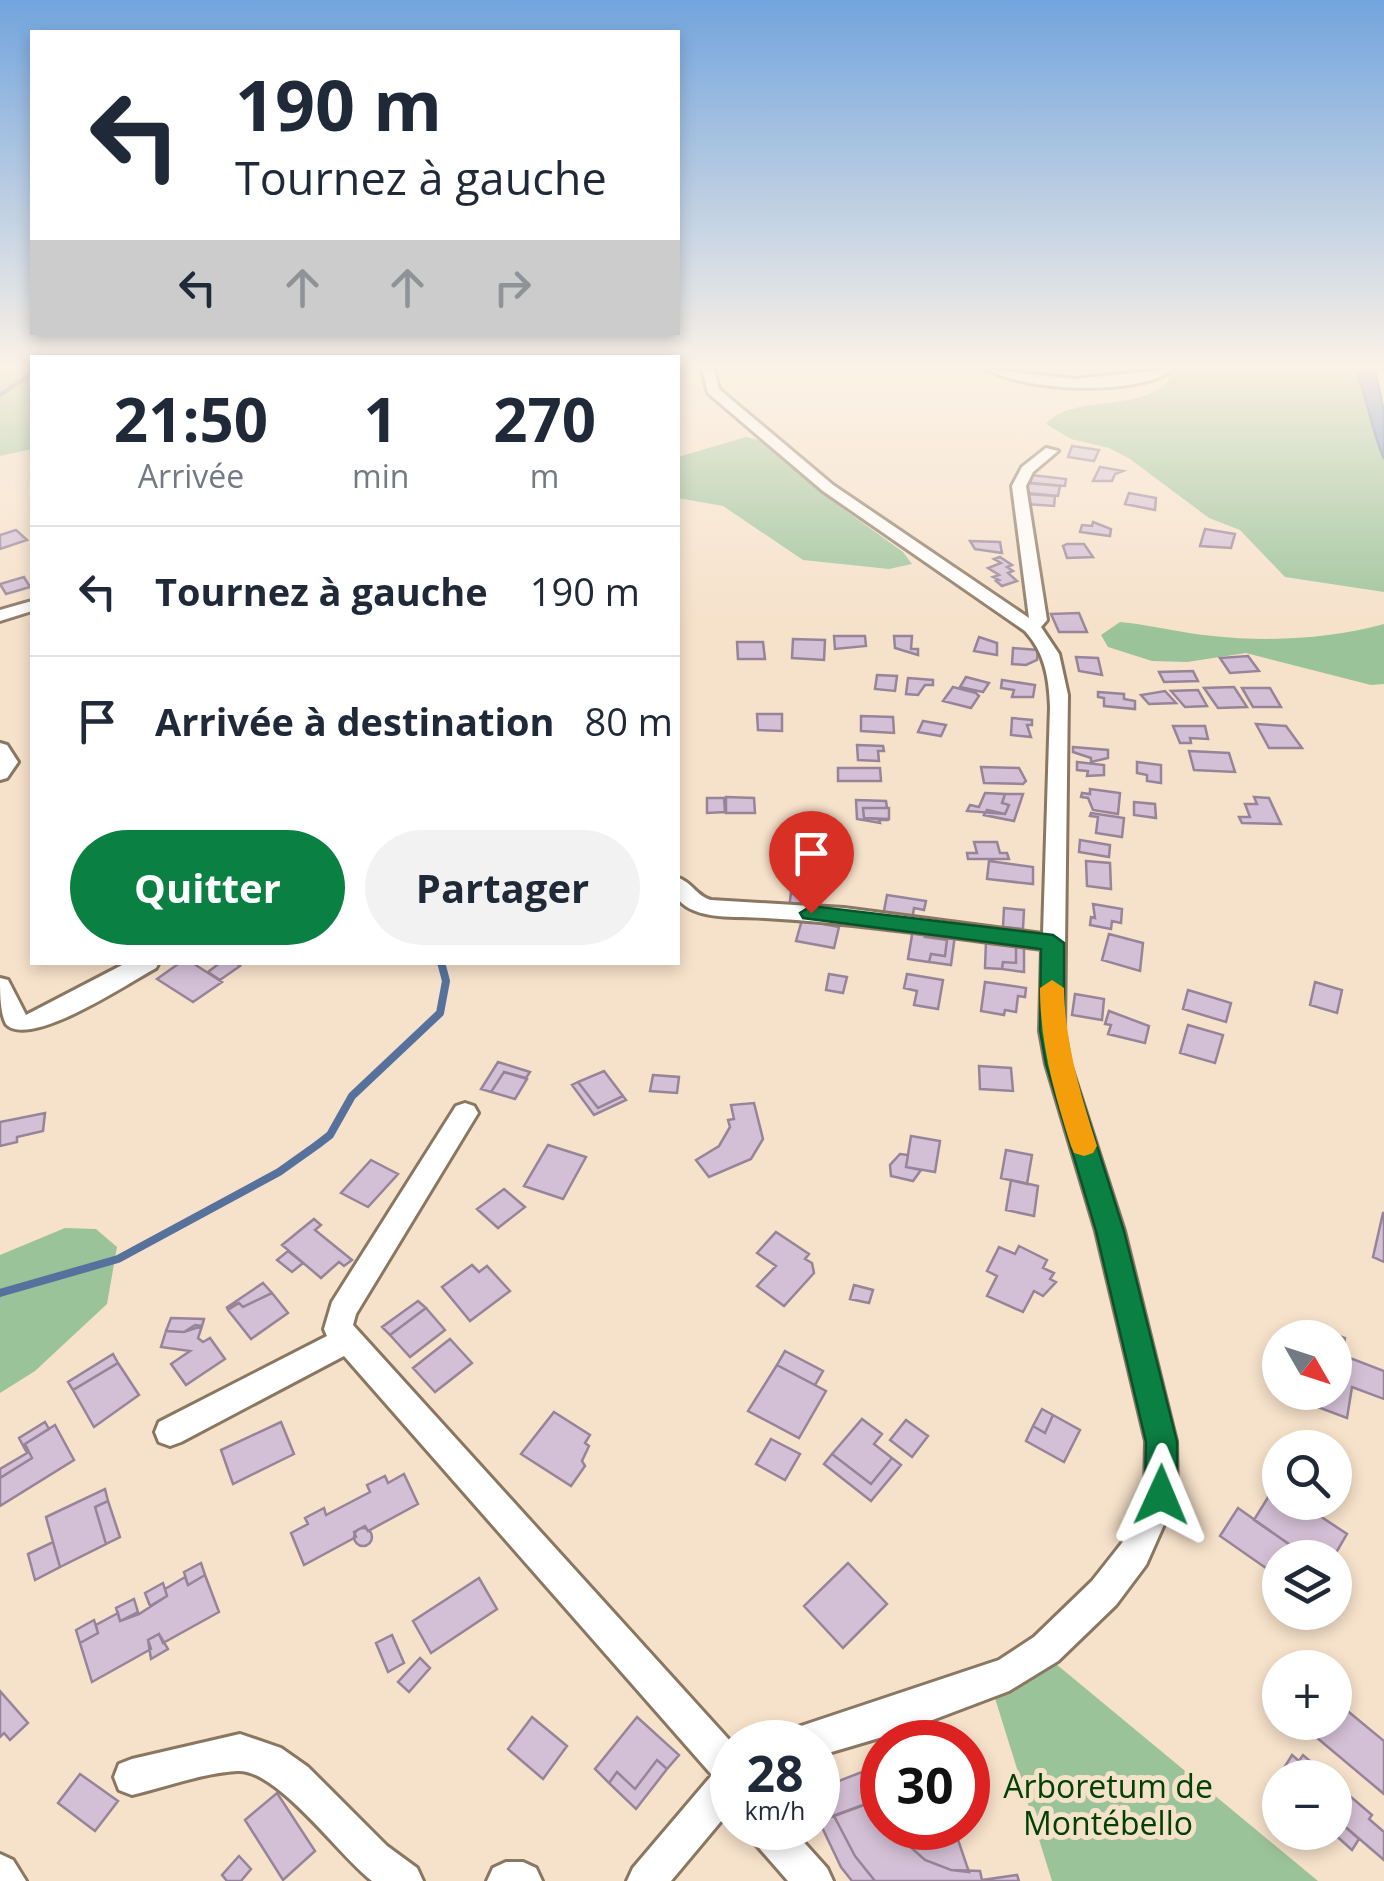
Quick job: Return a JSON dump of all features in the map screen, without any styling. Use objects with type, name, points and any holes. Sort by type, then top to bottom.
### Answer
[{"type":"street","points":[[791,457],[828,488],[1030,627],[1050,651],[1058,681],[1052,1030],[1058,1064],[1110,1231],[1161,1442],[1161,1495],[1134,1554],[1080,1617],[1034,1658],[990,1682],[840,1731]]},
{"type":"street","points":[[1030,627],[1038,620],[1019,486],[1027,470],[1045,457]]},
{"type":"street","points":[[0,616],[29,610]]},
{"type":"street","points":[[0,749],[8,762],[0,774]]},
{"type":"street","points":[[680,888],[692,902],[711,907],[844,915],[1053,943]]},
{"type":"street","points":[[0,986],[14,1018],[22,1024],[36,1022],[142,965]]},
{"type":"street","points":[[465,1113],[342,1312],[338,1329],[710,1742]]},
{"type":"street","points":[[170,1432],[346,1340]]},
{"type":"street","points":[[132,1777],[240,1752],[268,1761],[295,1780],[374,1860],[404,1881]]},
{"type":"street","points":[[646,1881],[710,1806]]},
{"type":"street","points":[[786,1850],[814,1881]]},
{"type":"street","points":[[0,1874],[6,1881]]},
{"type":"street","points":[[506,1881],[523,1881]]},
{"type":"green space","points":[[680,457],[781,457],[831,500],[903,552],[912,564],[889,569],[803,560],[723,506],[680,498]]},
{"type":"green space","points":[[1126,457],[1384,457],[1384,592],[1285,577],[1240,530],[1209,518]]},
{"type":"green space","points":[[1120,622],[1255,639],[1321,636],[1384,624],[1384,684],[1371,685],[1246,653],[1187,662],[1152,661],[1108,647],[1101,635]]},
{"type":"green space","points":[[65,1228],[96,1229],[117,1247],[107,1304],[35,1371],[0,1393],[0,1255]]},
{"type":"green space","name":"Arboretum de Montébello","points":[[1056,1664],[1262,1835],[1262,1850],[1281,1850],[1318,1881],[1052,1881],[994,1695]]},
{"type":"building","points":[[1100,467],[1123,471],[1115,474],[1112,481],[1093,481]]},
{"type":"building","points":[[1031,475],[1066,479],[1065,486],[1031,483]]},
{"type":"building","points":[[1028,483],[1060,486],[1058,496],[1027,493]]},
{"type":"building","points":[[1129,493],[1156,498],[1155,510],[1125,504]]},
{"type":"building","points":[[1027,494],[1055,496],[1054,506],[1026,504]]},
{"type":"building","points":[[1093,522],[1111,529],[1110,536],[1080,532],[1082,525],[1092,526]]},
{"type":"building","points":[[1205,529],[1235,534],[1231,548],[1200,546]]},
{"type":"building","points":[[16,530],[27,540],[0,549],[0,535]]},
{"type":"building","points":[[970,541],[1000,542],[1002,553],[975,549]]},
{"type":"building","points":[[1084,544],[1093,557],[1067,558],[1063,546]]},
{"type":"building","points":[[1000,557],[1012,565],[1007,567],[1013,571],[1008,573],[1017,581],[1002,586],[993,577],[999,575],[988,568],[1001,563],[994,559]]},
{"type":"building","points":[[24,577],[30,587],[6,594],[0,584]]},
{"type":"building","points":[[1079,613],[1087,632],[1059,632],[1051,614]]},
{"type":"building","points":[[834,636],[865,636],[866,646],[835,649]]},
{"type":"building","points":[[894,636],[912,636],[911,649],[918,649],[918,655],[895,648]]},
{"type":"building","points":[[979,637],[997,643],[997,655],[974,651]]},
{"type":"building","points":[[793,639],[825,640],[824,660],[792,658]]},
{"type":"building","points":[[737,642],[763,642],[765,659],[738,659]]},
{"type":"building","points":[[1013,648],[1038,650],[1037,660],[1026,665],[1012,664]]},
{"type":"building","points":[[1248,656],[1259,671],[1230,673],[1220,658]]},
{"type":"building","points":[[1076,657],[1098,658],[1102,675],[1079,671]]},
{"type":"building","points":[[1193,671],[1198,681],[1164,682],[1159,672]]},
{"type":"building","points":[[877,675],[897,676],[895,691],[875,689]]},
{"type":"building","points":[[966,677],[989,683],[983,692],[960,687]]},
{"type":"building","points":[[908,678],[933,680],[933,685],[925,685],[918,695],[906,694]]},
{"type":"building","points":[[1002,680],[1035,685],[1033,697],[1012,697],[1014,690],[1001,688]]},
{"type":"building","points":[[953,687],[979,696],[971,708],[943,701]]},
{"type":"building","points":[[1234,687],[1247,707],[1218,708],[1204,688]]},
{"type":"building","points":[[1242,688],[1270,688],[1281,707],[1253,707]]},
{"type":"building","points":[[1198,690],[1207,706],[1185,707],[1171,691]]},
{"type":"building","points":[[1165,691],[1176,703],[1149,704],[1141,695]]},
{"type":"building","points":[[1098,692],[1124,694],[1124,699],[1135,701],[1135,709],[1104,706],[1104,698],[1098,697]]},
{"type":"building","points":[[757,714],[782,714],[782,731],[758,730]]},
{"type":"building","points":[[861,716],[893,717],[894,733],[861,731]]},
{"type":"building","points":[[1012,718],[1032,720],[1032,725],[1027,725],[1031,737],[1011,735]]},
{"type":"building","points":[[923,721],[946,725],[941,736],[918,732]]},
{"type":"building","points":[[1256,724],[1286,726],[1302,748],[1269,748]]},
{"type":"building","points":[[1173,726],[1205,726],[1208,739],[1190,738],[1191,743],[1180,743]]},
{"type":"building","points":[[857,745],[883,746],[884,751],[878,751],[879,761],[858,760]]},
{"type":"building","points":[[1073,747],[1108,750],[1108,758],[1091,762],[1091,758],[1073,752]]},
{"type":"building","points":[[1189,751],[1229,753],[1235,772],[1194,770]]},
{"type":"building","points":[[1077,762],[1104,765],[1104,775],[1087,776],[1088,771],[1077,770]]},
{"type":"building","points":[[1137,762],[1161,765],[1161,783],[1147,781],[1147,775],[1137,773]]},
{"type":"building","points":[[981,767],[1019,768],[1026,781],[984,783]]},
{"type":"building","points":[[838,768],[880,768],[881,781],[838,781]]},
{"type":"building","points":[[1090,789],[1120,793],[1118,814],[1093,810],[1088,798],[1081,797],[1082,793],[1090,794]]},
{"type":"building","points":[[985,793],[1005,794],[1002,803],[1009,805],[1005,814],[967,811],[970,805],[979,807]]},
{"type":"building","points":[[1005,794],[1023,794],[1014,821],[984,815],[987,810],[1005,814],[1009,805],[1002,803]]},
{"type":"building","points":[[726,797],[754,798],[755,813],[726,813]]},
{"type":"building","points":[[1254,797],[1269,798],[1281,824],[1242,823],[1239,817],[1250,817],[1245,804],[1257,804]]},
{"type":"building","points":[[707,798],[724,798],[725,812],[707,813]]},
{"type":"building","points":[[856,800],[886,801],[887,808],[863,808],[864,818],[889,820],[879,820],[880,823],[857,819]]},
{"type":"building","points":[[1134,802],[1155,804],[1156,818],[1134,815]]},
{"type":"building","points":[[863,808],[889,808],[889,819],[864,818]]},
{"type":"building","points":[[1091,813],[1124,818],[1122,837],[1096,833],[1098,817],[1090,816]]},
{"type":"building","points":[[1080,840],[1110,845],[1109,857],[1079,852]]},
{"type":"building","points":[[974,842],[997,842],[1000,853],[1007,853],[1009,859],[968,859],[967,853],[977,853]]},
{"type":"building","points":[[989,861],[1033,867],[1033,884],[987,879]]},
{"type":"building","points":[[1086,861],[1110,863],[1111,889],[1087,886]]},
{"type":"building","points":[[791,893],[816,896],[814,910],[789,908]]},
{"type":"building","points":[[887,895],[926,901],[924,910],[914,908],[912,920],[883,916]]},
{"type":"building","points":[[1093,904],[1122,909],[1121,923],[1112,921],[1111,929],[1090,925],[1091,917],[1095,918]]},
{"type":"building","points":[[1004,908],[1024,910],[1023,929],[1003,927]]},
{"type":"building","points":[[802,920],[839,927],[834,948],[796,941]]},
{"type":"building","points":[[913,929],[927,931],[925,937],[947,940],[945,956],[931,954],[929,962],[908,959]]},
{"type":"building","points":[[927,931],[955,935],[951,965],[929,962],[931,954],[945,956],[947,940],[925,937]]},
{"type":"building","points":[[1109,934],[1143,943],[1140,971],[1102,960]]},
{"type":"building","points":[[986,941],[1016,944],[1016,963],[1003,962],[1002,969],[985,968]]},
{"type":"building","points":[[1016,944],[1024,945],[1024,972],[1002,969],[1003,962],[1016,963]]},
{"type":"building","points":[[177,965],[196,965],[222,982],[193,1002],[157,979]]},
{"type":"building","points":[[217,965],[240,966],[220,980],[208,972]]},
{"type":"building","points":[[829,974],[847,977],[843,993],[826,990]]},
{"type":"building","points":[[907,974],[943,980],[938,1009],[914,1005],[917,991],[904,988]]},
{"type":"building","points":[[985,982],[1026,988],[1025,997],[1018,996],[1016,1012],[1005,1010],[1004,1015],[981,1011]]},
{"type":"building","points":[[1315,982],[1342,990],[1337,1013],[1310,1005]]},
{"type":"building","points":[[1188,990],[1231,1003],[1226,1022],[1183,1009]]},
{"type":"building","points":[[1075,994],[1104,999],[1102,1020],[1072,1015]]},
{"type":"building","points":[[1109,1011],[1149,1026],[1145,1043],[1108,1034],[1111,1025],[1105,1024]]},
{"type":"building","points":[[1188,1025],[1223,1035],[1215,1063],[1180,1053]]},
{"type":"building","points":[[498,1062],[530,1072],[526,1078],[504,1072],[491,1092],[481,1089]]},
{"type":"building","points":[[979,1066],[1011,1068],[1013,1091],[980,1089]]},
{"type":"building","points":[[604,1071],[623,1096],[598,1108],[578,1082]]},
{"type":"building","points":[[504,1072],[527,1079],[515,1099],[491,1092]]},
{"type":"building","points":[[653,1075],[679,1077],[677,1093],[650,1091]]},
{"type":"building","points":[[578,1082],[598,1108],[623,1096],[626,1100],[594,1115],[572,1085]]},
{"type":"building","points":[[754,1103],[763,1139],[751,1159],[709,1177],[696,1160],[719,1146],[730,1127],[728,1120],[734,1119],[731,1105]]},
{"type":"building","points":[[45,1113],[43,1131],[0,1146],[0,1122]]},
{"type":"building","points":[[911,1136],[940,1141],[935,1172],[906,1167]]},
{"type":"building","points":[[548,1145],[586,1157],[563,1199],[524,1186]]},
{"type":"building","points":[[1006,1150],[1032,1155],[1027,1184],[1001,1178]]},
{"type":"building","points":[[900,1154],[908,1155],[906,1167],[921,1170],[913,1181],[891,1176],[890,1165]]},
{"type":"building","points":[[371,1160],[398,1174],[368,1207],[341,1193]]},
{"type":"building","points":[[1011,1180],[1038,1186],[1034,1216],[1006,1210]]},
{"type":"building","points":[[504,1189],[525,1207],[498,1228],[477,1209]]},
{"type":"building","points":[[1384,1213],[1384,1262],[1373,1257]]},
{"type":"building","points":[[314,1219],[321,1225],[315,1230],[352,1260],[344,1266],[339,1262],[321,1278],[282,1245]]},
{"type":"building","points":[[776,1232],[809,1254],[805,1259],[812,1263],[814,1273],[784,1306],[757,1286],[776,1266],[757,1253]]},
{"type":"building","points":[[1019,1246],[1047,1260],[1043,1268],[1054,1273],[1050,1279],[1056,1282],[1043,1296],[1034,1291],[1023,1312],[987,1296],[997,1276],[987,1271],[999,1247],[1015,1254]]},
{"type":"building","points":[[288,1251],[303,1263],[292,1272],[277,1260]]},
{"type":"building","points":[[472,1265],[479,1272],[487,1266],[510,1291],[470,1321],[442,1287]]},
{"type":"building","points":[[263,1283],[272,1293],[243,1307],[239,1303],[226,1308]]},
{"type":"building","points":[[854,1285],[873,1290],[869,1303],[850,1299]]},
{"type":"building","points":[[272,1293],[288,1313],[251,1339],[228,1310]]},
{"type":"building","points":[[418,1301],[426,1308],[390,1335],[382,1327]]},
{"type":"building","points":[[426,1308],[445,1330],[410,1357],[390,1335]]},
{"type":"building","points":[[171,1318],[204,1319],[202,1326],[184,1332],[166,1331]]},
{"type":"building","points":[[195,1325],[202,1326],[198,1338],[203,1342],[210,1338],[225,1359],[186,1385],[171,1364],[190,1351],[161,1347],[166,1331],[184,1332]]},
{"type":"building","points":[[450,1339],[472,1363],[435,1392],[413,1368]]},
{"type":"building","points":[[785,1351],[823,1371],[815,1385],[777,1365]]},
{"type":"building","points":[[113,1354],[118,1363],[73,1390],[68,1382]]},
{"type":"building","points":[[1352,1359],[1384,1371],[1384,1399],[1352,1387]]},
{"type":"building","points":[[118,1363],[139,1395],[94,1427],[73,1390]]},
{"type":"building","points":[[777,1365],[826,1391],[799,1438],[748,1411]]},
{"type":"building","points":[[1042,1409],[1053,1415],[1045,1433],[1033,1426]]},
{"type":"building","points":[[1326,1410],[1348,1410],[1347,1418]]},
{"type":"building","points":[[554,1412],[590,1435],[582,1461],[585,1466],[571,1486],[521,1454]]},
{"type":"building","points":[[1053,1415],[1080,1430],[1064,1462],[1026,1441],[1033,1426],[1045,1433]]},
{"type":"building","points":[[862,1419],[882,1434],[874,1444],[892,1458],[871,1484],[832,1454]]},
{"type":"building","points":[[906,1420],[928,1436],[912,1457],[890,1440]]},
{"type":"building","points":[[45,1422],[49,1429],[25,1444],[32,1458],[0,1478],[0,1469],[27,1453],[19,1438]]},
{"type":"building","points":[[281,1422],[294,1454],[233,1484],[221,1450]]},
{"type":"building","points":[[55,1425],[74,1460],[0,1506],[0,1478],[32,1458],[25,1444]]},
{"type":"building","points":[[771,1439],[800,1454],[785,1480],[756,1464]]},
{"type":"building","points":[[832,1454],[871,1484],[892,1458],[901,1465],[871,1501],[824,1464]]},
{"type":"building","points":[[404,1474],[418,1504],[368,1531],[365,1526],[354,1532],[356,1537],[304,1565],[291,1533],[308,1524],[305,1518],[324,1508],[326,1515],[370,1492],[367,1485],[385,1476],[388,1483]]},
{"type":"building","points":[[105,1489],[108,1501],[95,1507],[106,1544],[60,1567],[46,1517]]},
{"type":"building","points":[[108,1501],[120,1537],[106,1544],[95,1507]]},
{"type":"building","points":[[1262,1507],[1262,1520],[1326,1520],[1347,1534],[1344,1540],[1283,1540],[1254,1520]]},
{"type":"building","points":[[1238,1508],[1283,1540],[1262,1540],[1262,1565],[1220,1536]]},
{"type":"building","points":[[363,1528],[372,1537],[363,1546],[354,1537]]},
{"type":"building","points":[[53,1542],[60,1567],[35,1580],[28,1554]]},
{"type":"building","points":[[201,1563],[205,1575],[188,1585],[184,1572]]},
{"type":"building","points":[[848,1563],[887,1604],[843,1648],[804,1606]]},
{"type":"building","points":[[205,1575],[219,1612],[163,1643],[159,1634],[148,1640],[151,1649],[92,1682],[80,1643],[98,1633],[96,1625],[118,1613],[120,1621],[139,1614],[167,1596],[165,1589],[185,1577],[188,1585]]},
{"type":"building","points":[[479,1578],[497,1609],[431,1653],[413,1621]]},
{"type":"building","points":[[163,1583],[167,1596],[150,1606],[145,1593]]},
{"type":"building","points":[[134,1599],[138,1612],[120,1621],[116,1608]]},
{"type":"building","points":[[94,1620],[98,1633],[80,1643],[76,1630]]},
{"type":"building","points":[[159,1634],[168,1649],[151,1659],[148,1640]]},
{"type":"building","points":[[392,1635],[404,1663],[388,1672],[376,1643]]},
{"type":"building","points":[[420,1658],[430,1668],[409,1692],[398,1682]]},
{"type":"building","points":[[0,1691],[28,1723],[10,1740],[4,1733],[0,1737]]},
{"type":"building","points":[[1352,1715],[1384,1741],[1384,1794],[1352,1767],[1352,1760],[1343,1760],[1320,1740],[1352,1740]]},
{"type":"building","points":[[532,1717],[567,1746],[543,1779],[508,1749]]},
{"type":"building","points":[[637,1717],[679,1755],[667,1769],[657,1760],[635,1789],[617,1772],[609,1783],[595,1769]]},
{"type":"building","points":[[657,1760],[667,1769],[636,1809],[609,1783],[617,1772],[635,1789]]},
{"type":"building","points":[[860,1773],[860,1806],[840,1813],[840,1781]]},
{"type":"building","points":[[80,1774],[118,1801],[95,1831],[58,1803]]},
{"type":"building","points":[[277,1793],[315,1851],[283,1880],[245,1820]]},
{"type":"building","points":[[1352,1798],[1384,1832],[1384,1860],[1352,1833]]},
{"type":"building","points":[[860,1806],[860,1850],[914,1850],[925,1860],[951,1870],[980,1871],[982,1880],[1017,1875],[1019,1881],[875,1881],[855,1856],[840,1827],[840,1814]]},
{"type":"building","points":[[840,1827],[855,1856],[875,1881],[852,1881],[833,1850],[840,1850]]},
{"type":"building","points":[[914,1850],[962,1850],[969,1872],[951,1870],[925,1860]]},
{"type":"building","points":[[239,1856],[251,1869],[241,1881],[227,1881],[222,1875]]},
{"type":"waterway","points":[[0,1293],[118,1259],[279,1172],[317,1145],[330,1135],[352,1096],[440,1013],[446,981],[442,965]]},
{"type":"slow traffic","points":[[1052,988],[1052,1030],[1058,1064],[1084,1146]]},
{"type":"route","points":[[811,913],[1053,943],[1052,1030],[1058,1064],[1110,1231],[1161,1442],[1161,1495]]}]
